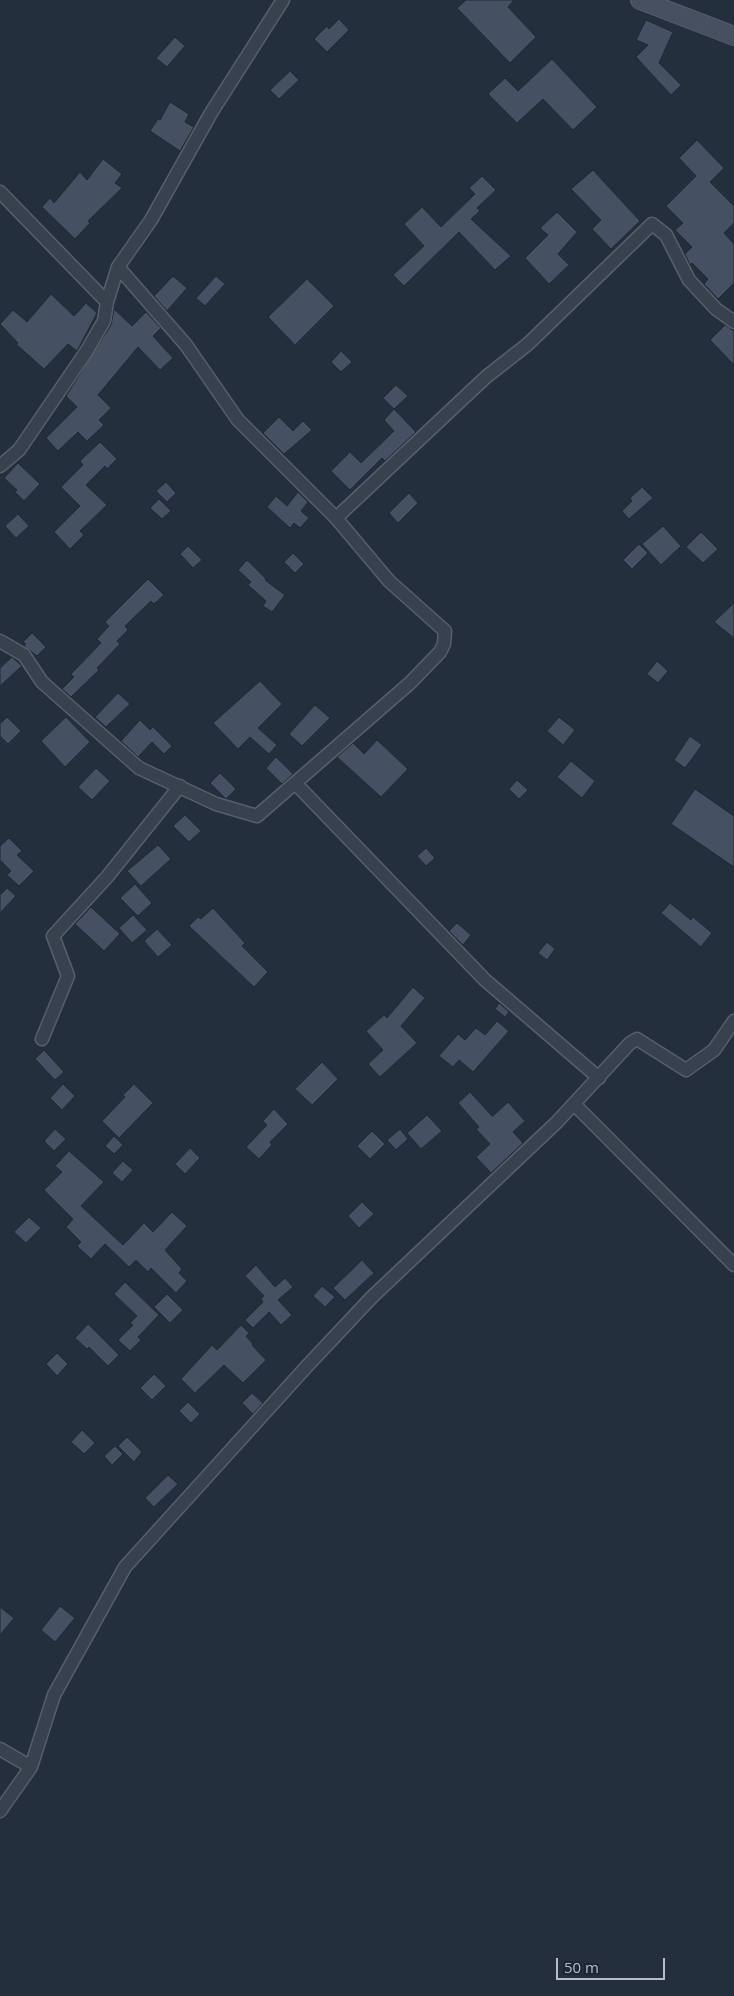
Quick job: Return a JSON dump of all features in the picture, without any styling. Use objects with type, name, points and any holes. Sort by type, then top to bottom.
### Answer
[{"type":"main road","points":[[640,0],[734,36]]},
{"type":"street","points":[[0,466],[19,450],[86,352],[104,321],[107,302],[118,267],[151,220],[211,113],[283,0]]},
{"type":"street","points":[[0,192],[107,302]]},
{"type":"street","points":[[336,518],[486,377],[528,344],[652,224],[666,235],[690,280],[716,309],[734,322]]},
{"type":"street","points":[[0,641],[24,655],[42,682],[139,768],[216,804],[257,816],[410,683],[440,652],[444,644],[445,631],[389,580],[336,518],[238,420],[186,345],[118,267]]},
{"type":"street","points":[[295,783],[485,980],[599,1078]]},
{"type":"street","points":[[42,1038],[68,976],[53,936],[107,877],[180,786]]},
{"type":"street","points":[[0,1812],[3,1804],[31,1767],[54,1695],[124,1567],[217,1463],[372,1297],[574,1104],[630,1043],[637,1039],[686,1070],[714,1050],[734,1021]]},
{"type":"street","points":[[574,1104],[734,1266]]},
{"type":"street","points":[[0,1749],[31,1767]]},
{"type":"building","points":[[466,0],[514,0],[508,7],[536,37],[510,63],[457,8]]},
{"type":"building","points":[[339,19],[349,30],[327,52],[314,39],[327,26],[329,29]]},
{"type":"building","points":[[646,20],[673,32],[659,63],[681,85],[671,95],[636,57],[648,45],[636,40]]},
{"type":"building","points":[[175,37],[185,46],[167,67],[156,58]]},
{"type":"building","points":[[552,59],[597,107],[573,130],[543,99],[517,123],[488,94],[505,78],[518,91]]},
{"type":"building","points":[[290,71],[299,80],[279,99],[270,90]]},
{"type":"building","points":[[170,102],[189,114],[185,122],[194,127],[180,151],[150,131],[158,119],[160,120]]},
{"type":"building","points":[[697,140],[724,168],[710,182],[734,206],[734,223],[724,233],[734,244],[734,283],[718,299],[704,284],[708,279],[692,263],[690,265],[685,254],[692,247],[675,230],[683,223],[666,206],[696,176],[679,158]]},
{"type":"building","points":[[103,159],[122,174],[115,183],[122,188],[88,221],[90,223],[75,239],[42,207],[50,198],[54,203],[80,172],[87,180]]},
{"type":"building","points":[[593,170],[640,221],[611,249],[592,229],[601,220],[571,189]]},
{"type":"building","points":[[482,176],[496,190],[477,208],[480,211],[471,219],[511,256],[495,270],[459,232],[404,286],[393,275],[424,246],[404,224],[422,207],[441,227],[475,194],[469,188]]},
{"type":"building","points":[[557,212],[577,232],[558,254],[569,265],[549,284],[525,258],[548,235],[540,228]]},
{"type":"building","points":[[173,276],[187,288],[167,311],[154,296]]},
{"type":"building","points":[[216,276],[225,284],[205,306],[196,298]]},
{"type":"building","points":[[307,279],[334,306],[295,345],[268,317]]},
{"type":"building","points":[[51,294],[74,316],[86,303],[97,313],[77,351],[68,344],[44,369],[16,344],[18,343],[0,324],[13,310],[27,322]]},
{"type":"building","points":[[114,309],[132,326],[146,312],[161,328],[153,336],[173,358],[160,370],[138,347],[98,395],[111,408],[99,420],[104,425],[87,441],[78,432],[58,451],[46,438],[77,407],[66,396],[111,325]]},
{"type":"building","points":[[725,325],[734,331],[734,365],[710,340]]},
{"type":"building","points":[[341,351],[352,362],[341,372],[331,362]]},
{"type":"building","points":[[396,385],[408,396],[394,409],[383,398]]},
{"type":"building","points":[[394,409],[416,432],[385,461],[382,458],[350,490],[331,471],[350,452],[361,463],[394,431],[384,420]]},
{"type":"building","points":[[279,417],[293,431],[303,421],[312,430],[284,454],[263,433]]},
{"type":"building","points":[[100,442],[117,459],[107,469],[105,466],[86,485],[107,505],[80,531],[84,535],[70,549],[54,532],[80,506],[61,487],[83,465],[80,461]]},
{"type":"building","points":[[18,463],[40,484],[24,501],[15,492],[17,490],[4,478]]},
{"type":"building","points":[[166,482],[176,493],[167,502],[156,491]]},
{"type":"building","points":[[642,487],[653,498],[629,519],[622,511],[632,501],[630,498]]},
{"type":"building","points":[[298,492],[308,502],[301,511],[309,518],[300,528],[294,523],[290,528],[267,507],[276,496],[287,506]]},
{"type":"building","points":[[409,493],[418,503],[398,523],[389,513]]},
{"type":"building","points":[[159,499],[171,511],[162,519],[150,508]]},
{"type":"building","points":[[18,514],[29,526],[16,538],[5,526]]},
{"type":"building","points":[[663,526],[681,546],[661,565],[642,544]]},
{"type":"building","points":[[701,532],[718,549],[703,563],[686,547]]},
{"type":"building","points":[[639,544],[648,553],[632,569],[623,560]]},
{"type":"building","points":[[188,546],[202,560],[193,568],[180,554]]},
{"type":"building","points":[[293,553],[304,564],[295,573],[284,562]]},
{"type":"building","points":[[247,560],[265,580],[285,595],[272,612],[263,606],[266,601],[248,585],[251,582],[238,570]]},
{"type":"building","points":[[148,579],[164,595],[154,604],[151,601],[125,626],[128,630],[117,641],[120,644],[97,668],[99,670],[71,697],[62,689],[74,677],[71,674],[101,643],[97,639],[109,626],[105,622]]},
{"type":"building","points":[[734,603],[734,638],[714,622]]},
{"type":"building","points":[[32,633],[46,647],[37,656],[24,646],[26,644],[23,642]]},
{"type":"building","points":[[12,657],[22,666],[0,686],[0,668]]},
{"type":"building","points":[[657,661],[668,671],[658,683],[647,674]]},
{"type":"building","points":[[260,681],[282,704],[258,728],[277,745],[269,754],[250,737],[238,749],[213,723]]},
{"type":"building","points":[[118,693],[130,704],[106,727],[95,717]]},
{"type":"building","points":[[315,705],[330,718],[302,746],[289,734]]},
{"type":"building","points":[[7,717],[21,731],[8,744],[0,736],[0,724]]},
{"type":"building","points":[[66,717],[90,742],[65,767],[41,741]]},
{"type":"building","points":[[559,717],[575,730],[563,745],[547,731]]},
{"type":"building","points":[[140,720],[150,730],[153,727],[172,746],[164,754],[152,742],[138,757],[121,741]]},
{"type":"building","points":[[690,736],[702,745],[685,768],[674,760]]},
{"type":"building","points":[[377,740],[408,769],[381,797],[337,757],[353,743],[364,754]]},
{"type":"building","points":[[276,757],[293,774],[282,784],[266,768]]},
{"type":"building","points":[[571,761],[595,781],[582,798],[557,777]]},
{"type":"building","points":[[96,768],[110,781],[92,800],[78,787]]},
{"type":"building","points":[[220,773],[236,789],[226,799],[210,783]]},
{"type":"building","points":[[517,780],[528,790],[519,799],[509,789]]},
{"type":"building","points":[[695,789],[734,816],[734,867],[671,824]]},
{"type":"building","points":[[185,815],[201,831],[189,842],[173,826]]},
{"type":"building","points":[[9,838],[22,851],[17,855],[34,871],[19,886],[7,875],[11,871],[0,860],[0,846]]},
{"type":"building","points":[[158,845],[171,859],[141,886],[127,871]]},
{"type":"building","points":[[426,848],[435,858],[426,866],[417,856]]},
{"type":"building","points":[[135,884],[152,903],[138,916],[120,898]]},
{"type":"building","points":[[7,888],[16,896],[0,913],[0,895]]},
{"type":"building","points":[[670,903],[691,920],[693,917],[712,933],[701,947],[661,913]]},
{"type":"building","points":[[91,907],[120,934],[104,951],[75,924]]},
{"type":"building","points":[[213,908],[245,943],[242,946],[268,972],[254,987],[189,926],[198,917],[201,919]]},
{"type":"building","points":[[133,915],[147,930],[132,943],[119,928]]},
{"type":"building","points":[[457,923],[471,935],[463,945],[449,931]]},
{"type":"building","points":[[157,929],[172,945],[158,957],[144,941]]},
{"type":"building","points":[[547,942],[555,949],[547,960],[538,953]]},
{"type":"building","points":[[413,987],[425,998],[401,1026],[417,1043],[380,1077],[368,1064],[383,1050],[366,1031],[384,1015],[387,1018]]},
{"type":"building","points":[[499,1003],[509,1012],[505,1017],[495,1009]]},
{"type":"building","points":[[497,1021],[509,1031],[473,1072],[459,1060],[453,1067],[439,1056],[458,1034],[465,1040],[476,1028],[485,1035]]},
{"type":"building","points":[[44,1050],[64,1072],[55,1080],[35,1059]]},
{"type":"building","points":[[322,1062],[338,1079],[312,1105],[295,1089]]},
{"type":"building","points":[[63,1084],[75,1096],[62,1110],[50,1098]]},
{"type":"building","points":[[134,1084],[153,1103],[119,1138],[102,1121],[125,1097],[123,1095]]},
{"type":"building","points":[[470,1092],[491,1115],[493,1116],[508,1102],[525,1121],[513,1132],[523,1143],[491,1173],[476,1157],[490,1144],[476,1129],[479,1127],[458,1103]]},
{"type":"building","points":[[274,1109],[288,1124],[270,1142],[272,1145],[259,1159],[246,1147],[267,1125],[263,1121]]},
{"type":"building","points":[[427,1115],[442,1131],[421,1149],[407,1133]]},
{"type":"building","points":[[55,1129],[66,1139],[54,1151],[44,1141]]},
{"type":"building","points":[[400,1129],[408,1139],[396,1150],[387,1140]]},
{"type":"building","points":[[372,1131],[385,1144],[370,1159],[357,1146]]},
{"type":"building","points":[[114,1136],[123,1145],[114,1154],[105,1146]]},
{"type":"building","points":[[190,1148],[200,1158],[185,1174],[175,1164]]},
{"type":"building","points":[[69,1151],[104,1182],[81,1206],[123,1245],[144,1223],[153,1232],[172,1212],[187,1226],[165,1250],[182,1269],[179,1273],[187,1281],[176,1293],[151,1268],[148,1272],[136,1260],[129,1267],[105,1244],[91,1259],[77,1246],[81,1242],[66,1227],[73,1219],[44,1190],[62,1172],[55,1166]]},
{"type":"building","points":[[123,1161],[133,1170],[122,1182],[112,1173]]},
{"type":"building","points":[[362,1202],[374,1214],[359,1228],[348,1216]]},
{"type":"building","points":[[29,1217],[41,1228],[26,1243],[14,1232]]},
{"type":"building","points":[[362,1260],[374,1273],[345,1300],[333,1288]]},
{"type":"building","points":[[256,1265],[275,1287],[285,1278],[293,1287],[278,1300],[292,1315],[281,1325],[269,1312],[253,1328],[245,1320],[263,1302],[261,1299],[264,1296],[245,1276]]},
{"type":"building","points":[[125,1282],[159,1315],[138,1337],[141,1340],[130,1351],[118,1340],[133,1325],[130,1323],[137,1316],[114,1294]]},
{"type":"building","points":[[322,1286],[335,1297],[325,1307],[313,1296]]},
{"type":"building","points":[[167,1294],[183,1310],[170,1323],[154,1307]]},
{"type":"building","points":[[88,1324],[119,1355],[108,1366],[89,1347],[87,1349],[75,1338]]},
{"type":"building","points":[[241,1325],[249,1333],[246,1336],[252,1345],[266,1360],[243,1383],[224,1365],[195,1393],[181,1379],[212,1345],[217,1350]]},
{"type":"building","points":[[57,1353],[68,1364],[57,1376],[46,1364]]},
{"type":"building","points":[[154,1374],[166,1386],[152,1400],[140,1388]]},
{"type":"building","points":[[252,1393],[263,1403],[253,1414],[242,1403]]},
{"type":"building","points":[[188,1402],[200,1414],[191,1423],[179,1411]]},
{"type":"building","points":[[82,1430],[95,1443],[84,1454],[71,1442]]},
{"type":"building","points":[[127,1437],[142,1452],[134,1462],[118,1446]]},
{"type":"building","points":[[115,1446],[123,1454],[112,1465],[104,1456]]},
{"type":"building","points":[[168,1475],[178,1484],[154,1507],[145,1498]]},
{"type":"building","points":[[60,1606],[75,1618],[55,1642],[41,1630]]},
{"type":"building","points":[[0,1607],[14,1618],[0,1635]]}]
